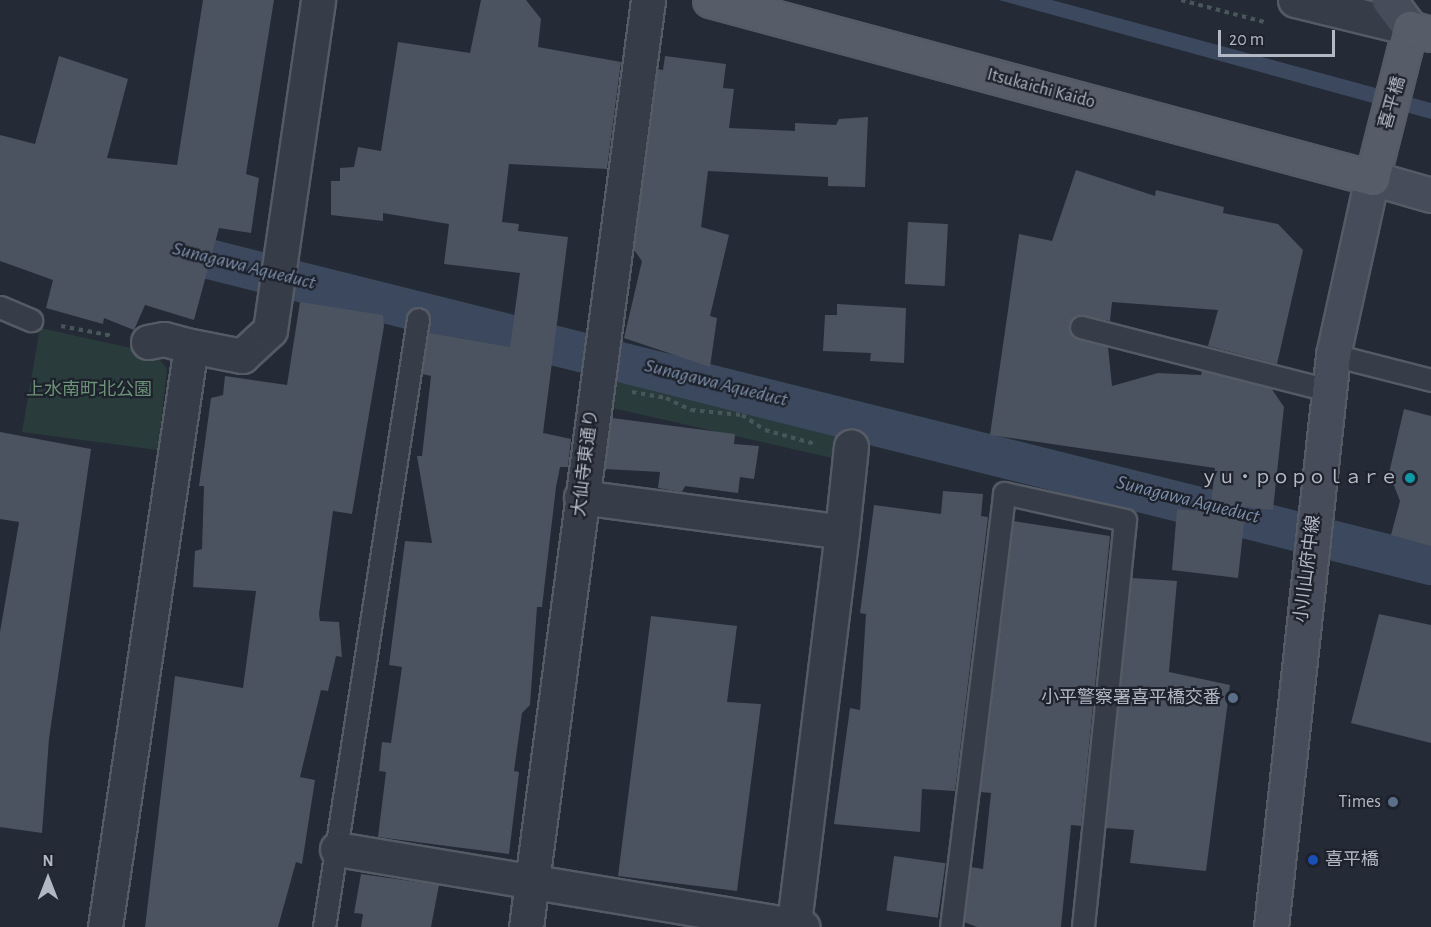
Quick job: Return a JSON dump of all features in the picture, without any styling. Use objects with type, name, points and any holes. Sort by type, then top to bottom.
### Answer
[{"type":"main road","name":"Itsukaichi Kaido","points":[[710,0],[1372,178]]},
{"type":"main road","points":[[1389,0],[1419,21]]},
{"type":"main road","name":"喜平橋","points":[[1372,178],[1419,21]]},
{"type":"main road","points":[[1372,178],[1431,195]]},
{"type":"main road","name":"小川山府中線","points":[[1270,927],[1333,355],[1372,178]]},
{"type":"street","points":[[148,342],[164,339],[242,356],[270,330],[318,0]]},
{"type":"street","name":"大仙寺東通り","points":[[526,927],[600,342],[648,0]]},
{"type":"street","points":[[1295,0],[1419,21]]},
{"type":"street","points":[[105,927],[191,346]]},
{"type":"street","points":[[337,849],[755,923],[799,926],[850,449]]},
{"type":"street","points":[[581,497],[842,532]]},
{"type":"lane","points":[[0,307],[31,321]]},
{"type":"lane","points":[[324,927],[418,319]]},
{"type":"lane","points":[[1082,327],[1329,390]]},
{"type":"lane","points":[[1333,355],[1431,380]]},
{"type":"lane","points":[[951,927],[1004,493],[1125,520],[1083,927]]},
{"type":"path","points":[[31,321],[148,342]]},
{"type":"path","points":[[596,381],[666,398],[691,410],[742,415],[765,430],[850,449]]},
{"type":"green space","name":"上水南町北公園","points":[[40,328],[154,353],[167,369],[158,450],[22,432]]},
{"type":"green space","points":[[606,369],[838,427],[832,458],[604,406]]},
{"type":"water","points":[[999,0],[1052,0],[1431,103],[1431,119]]},
{"type":"building","points":[[203,0],[274,0],[246,174],[259,178],[251,233],[219,228],[194,320],[145,305],[134,330],[104,318],[103,324],[46,308],[53,280],[0,261],[0,135],[35,144],[59,56],[128,79],[107,158],[177,165]]},
{"type":"building","points":[[481,0],[526,0],[541,19],[538,47],[621,62],[607,169],[509,164],[502,222],[519,224],[518,231],[568,237],[543,433],[571,439],[568,467],[560,467],[542,607],[537,607],[530,705],[522,713],[514,771],[519,772],[509,854],[378,837],[386,772],[379,771],[382,742],[391,743],[402,667],[389,665],[405,541],[432,543],[417,456],[422,456],[431,376],[422,374],[429,333],[510,347],[520,273],[444,264],[449,224],[383,213],[383,221],[331,215],[331,181],[340,181],[340,168],[354,167],[358,147],[381,151],[398,42],[470,53]]},
{"type":"building","points":[[665,56],[726,64],[723,88],[734,89],[729,128],[795,131],[795,123],[836,125],[839,119],[868,117],[865,187],[828,186],[828,177],[708,171],[701,227],[729,235],[710,316],[717,318],[710,367],[624,338],[642,261],[634,250],[658,69],[663,70]]},
{"type":"building","points":[[1076,170],[1155,196],[1156,190],[1224,207],[1223,213],[1278,224],[1303,250],[1277,364],[1208,346],[1218,310],[1112,302],[1110,321],[1078,315],[1069,324],[1073,336],[1108,347],[1112,386],[1158,373],[1201,375],[1202,371],[1271,388],[1284,407],[1273,510],[1246,507],[1238,578],[1172,570],[1177,509],[1210,512],[1215,468],[990,435],[1019,234],[1052,241]]},
{"type":"building","points":[[908,222],[948,224],[945,286],[905,284]]},
{"type":"building","points":[[300,302],[383,315],[384,326],[352,514],[333,511],[319,614],[320,621],[339,622],[342,657],[336,656],[328,691],[321,690],[300,777],[315,780],[302,864],[296,862],[278,927],[145,927],[175,676],[243,688],[256,591],[193,587],[195,551],[202,549],[204,486],[199,486],[211,398],[223,395],[225,376],[287,385]]},
{"type":"building","points":[[837,304],[906,308],[904,363],[870,361],[871,353],[823,351],[825,315],[837,315]]},
{"type":"building","name":"ｙｕ・ｐｏｐｏｌａｒｅ","points":[[1404,409],[1431,416],[1431,546],[1391,535],[1400,501],[1389,473]]},
{"type":"building","points":[[612,418],[735,434],[734,444],[759,446],[754,479],[740,477],[738,493],[685,486],[682,492],[658,488],[660,472],[605,469]]},
{"type":"building","points":[[0,432],[91,449],[49,739],[42,833],[0,827],[0,632],[19,522],[0,519]]},
{"type":"building","points":[[943,491],[983,494],[981,516],[988,517],[955,791],[922,789],[920,832],[834,824],[850,708],[860,710],[866,614],[860,613],[874,505],[941,514]]},
{"type":"building","points":[[1013,521],[1110,536],[1081,826],[1071,825],[1061,927],[977,927],[964,922],[971,867],[983,869],[991,793],[980,792]]},
{"type":"building","points":[[1132,578],[1177,581],[1169,672],[1230,685],[1206,871],[1130,863],[1134,830],[1106,828]]},
{"type":"building","points":[[1379,614],[1431,625],[1431,743],[1351,723]]},
{"type":"building","points":[[651,616],[737,626],[727,702],[761,704],[737,891],[618,876]]},
{"type":"building","points":[[894,856],[945,863],[938,918],[886,910]]},
{"type":"building","points":[[361,874],[439,885],[431,927],[361,927],[363,914],[354,913]]},
{"type":"waterway","name":"Sunagawa Aqueduct","points":[[157,246],[1431,565]]},
{"type":"place","name":"ｙｕ・ｐｏｐｏｌａｒｅ","points":[[1410,478]]},
{"type":"place","name":"小平警察署喜平橋交番","points":[[1233,698]]},
{"type":"place","name":"Times","points":[[1393,802]]},
{"type":"place","name":"喜平橋","points":[[1313,860]]}]
